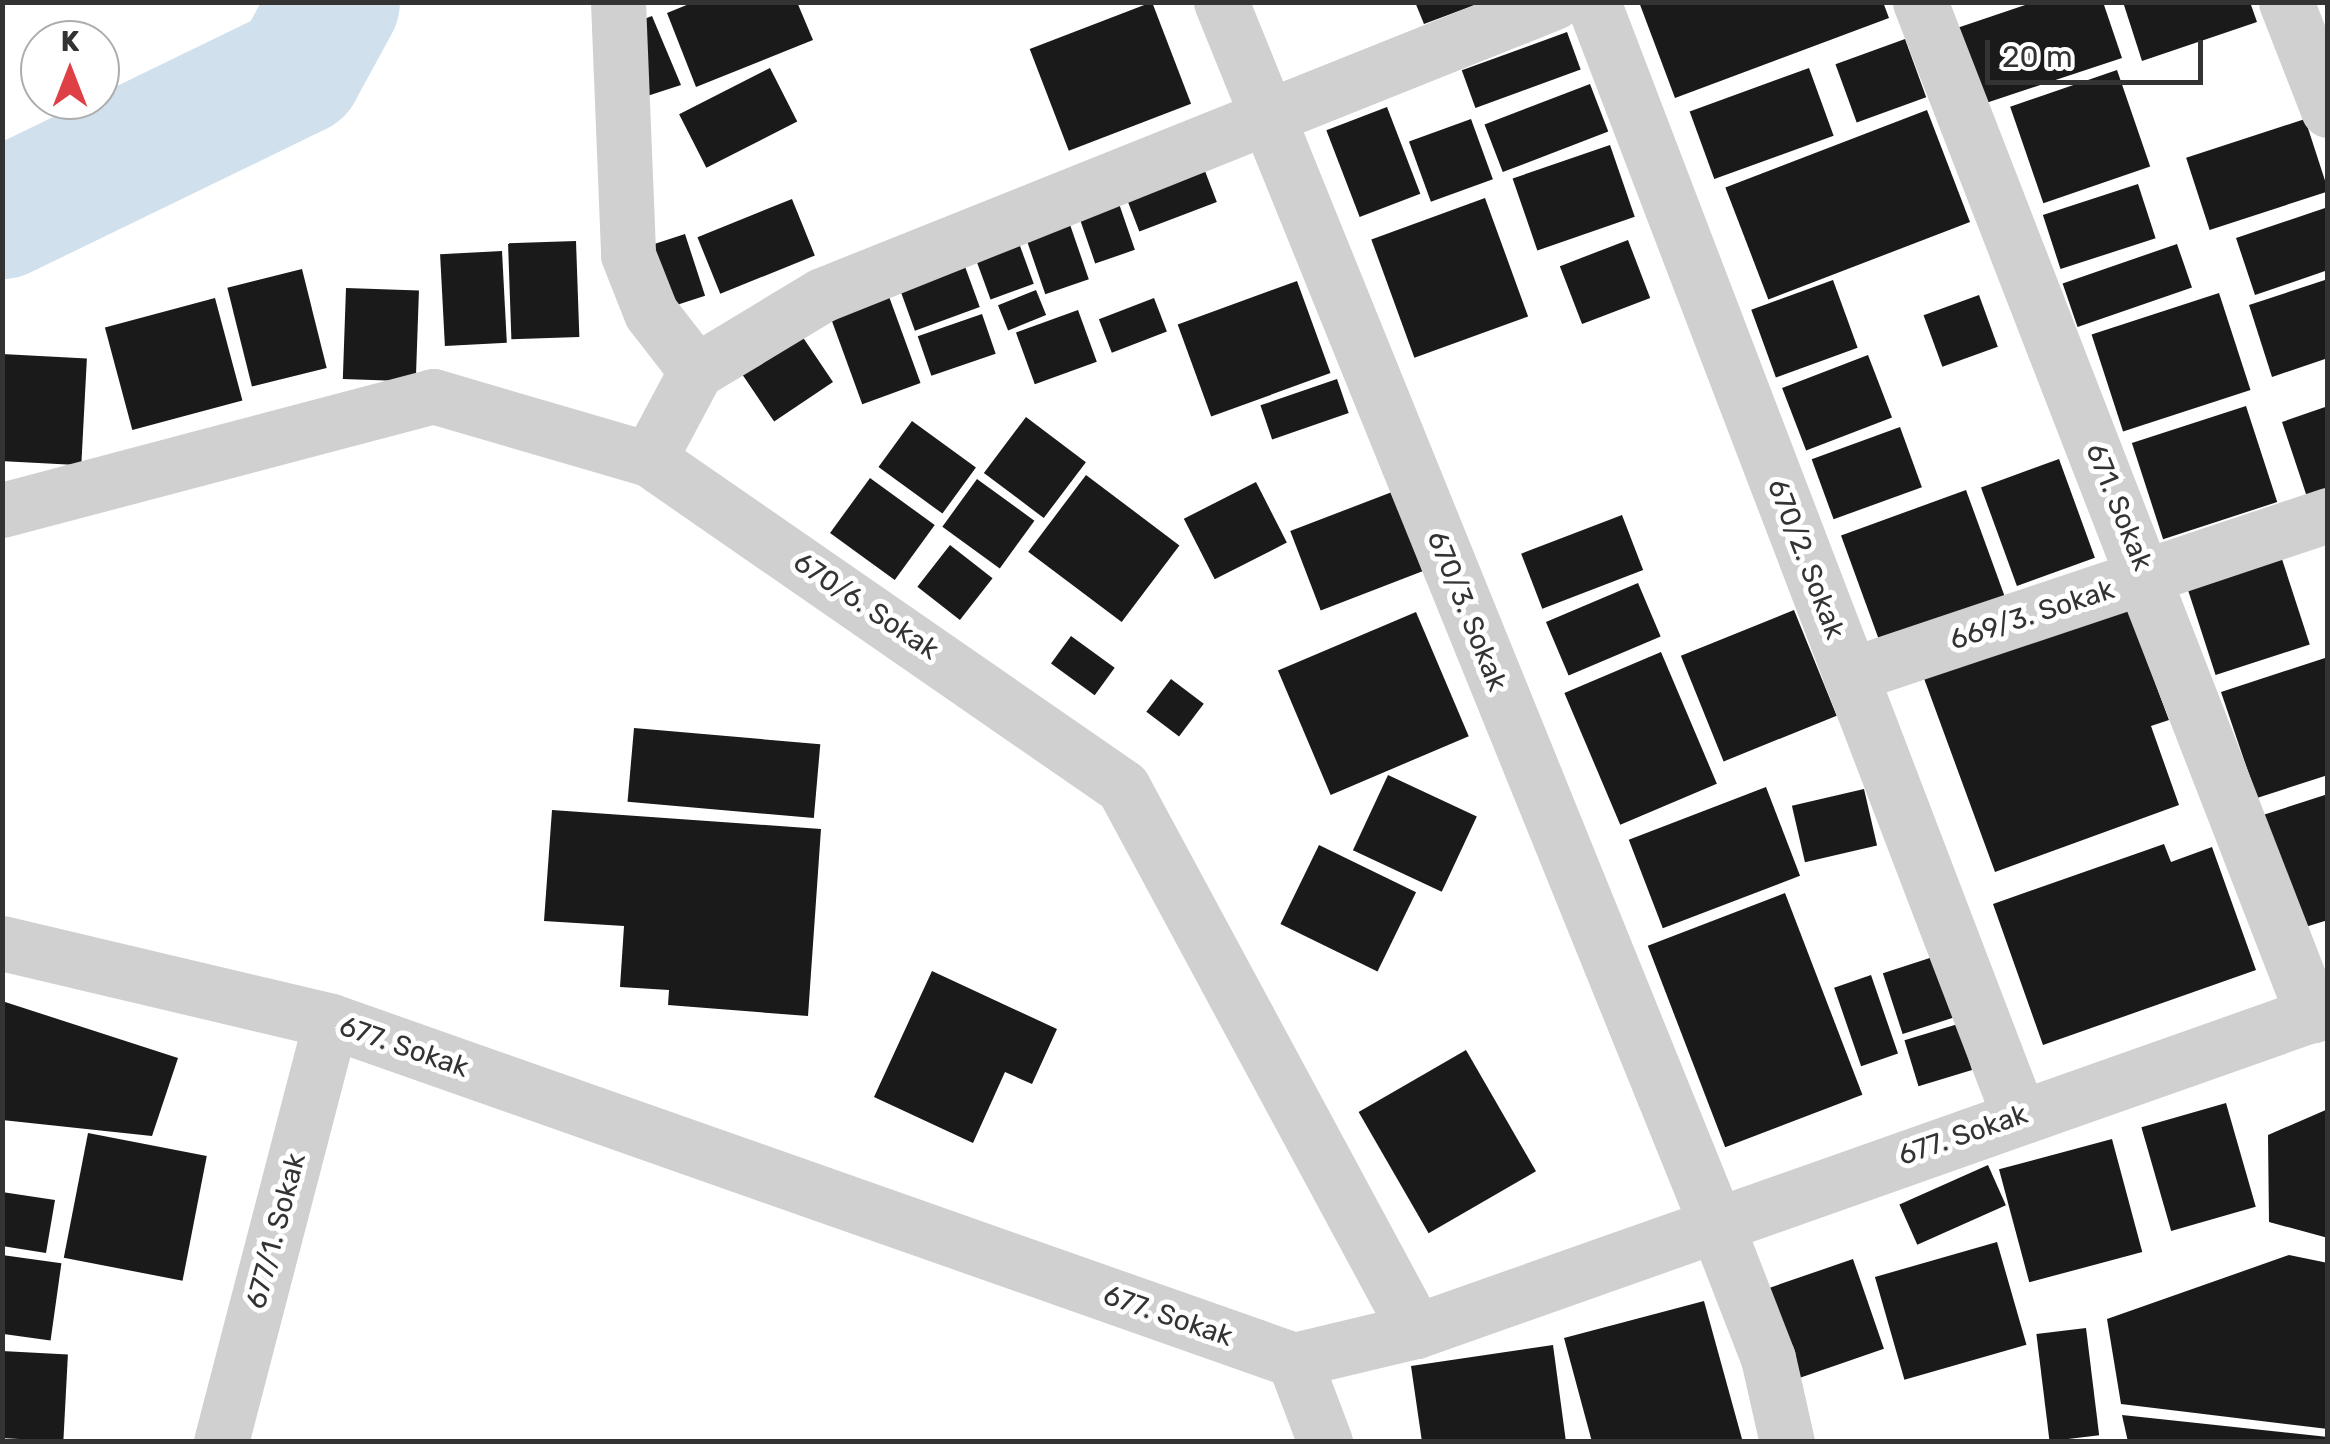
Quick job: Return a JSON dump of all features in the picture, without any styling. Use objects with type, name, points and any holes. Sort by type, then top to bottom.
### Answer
[{"type":"street","points":[[618,2],[628,254],[652,313],[696,371]]},
{"type":"street","name":"670/3. Sokak","points":[[1220,2],[1714,1220],[1768,1358],[1788,1442]]},
{"type":"street","points":[[648,460],[696,371],[822,294],[1554,2]]},
{"type":"street","name":"670/2. Sokak","points":[[1593,2],[2019,1116]]},
{"type":"street","name":"671. Sokak","points":[[1920,2],[2320,1012]]},
{"type":"street","points":[[2286,2],[2328,110]]},
{"type":"street","name":"670/6. Sokak","points":[[2,510],[433,396],[648,460],[1123,787],[1416,1331]]},
{"type":"street","name":"669/3. Sokak","points":[[1850,675],[2328,515]]},
{"type":"street","name":"677. Sokak","points":[[2,943],[331,1020],[1294,1360],[1416,1331],[1714,1220],[2320,1012]]},
{"type":"street","name":"677/1. Sokak","points":[[220,1442],[331,1020]]},
{"type":"street","points":[[1294,1360],[1325,1442]]},
{"type":"building","points":[[694,2],[797,2],[813,40],[696,87],[667,13]]},
{"type":"building","points":[[1152,2],[1191,104],[1069,151],[1030,49]]},
{"type":"building","points":[[1415,2],[1480,2],[1480,3],[1424,24]]},
{"type":"building","points":[[1639,2],[1883,2],[1889,18],[1675,98]]},
{"type":"building","points":[[2034,2],[2103,2],[2122,58],[1983,104],[1957,28]]},
{"type":"building","points":[[2123,2],[2250,2],[2257,22],[2142,61]]},
{"type":"building","points":[[652,16],[681,85],[638,99],[631,24]]},
{"type":"building","points":[[1567,32],[1581,70],[1475,108],[1462,70]]},
{"type":"building","points":[[1905,39],[1926,97],[1857,123],[1835,64]]},
{"type":"building","points":[[770,68],[797,121],[706,168],[679,114]]},
{"type":"building","points":[[1809,68],[1834,136],[1714,179],[1690,111]]},
{"type":"building","points":[[2117,70],[2150,166],[2043,203],[2010,107]]},
{"type":"building","points":[[1590,84],[1608,132],[1503,172],[1485,124]]},
{"type":"building","points":[[1387,107],[1420,194],[1360,217],[1326,130]]},
{"type":"building","points":[[1927,110],[1970,222],[1768,299],[1725,187]]},
{"type":"building","points":[[1471,119],[1493,179],[1431,202],[1409,142]]},
{"type":"building","points":[[2305,119],[2328,191],[2210,230],[2186,158]]},
{"type":"building","points":[[1610,145],[1635,217],[1537,250],[1513,179]]},
{"type":"building","points":[[1200,158],[1217,202],[1139,232],[1123,188]]},
{"type":"building","points":[[2138,184],[2156,238],[2061,269],[2043,215]]},
{"type":"building","points":[[1116,195],[1135,250],[1095,264],[1076,209]]},
{"type":"building","points":[[1485,198],[1528,316],[1414,358],[1371,239]]},
{"type":"building","points":[[792,199],[815,256],[720,294],[697,237]]},
{"type":"building","points":[[2328,207],[2328,270],[2255,295],[2236,238]]},
{"type":"building","points":[[1066,213],[1089,279],[1045,294],[1023,228]]},
{"type":"building","points":[[685,234],[705,296],[665,309],[645,247]]},
{"type":"building","points":[[1016,235],[1034,284],[991,300],[973,251]]},
{"type":"building","points":[[1628,240],[1650,298],[1582,324],[1560,266]]},
{"type":"building","points":[[576,241],[579,337],[511,339],[508,243]]},
{"type":"building","points":[[2177,244],[2192,287],[2078,327],[2063,283]]},
{"type":"building","points":[[502,251],[507,343],[445,346],[440,254]]},
{"type":"building","points":[[963,261],[980,307],[915,331],[898,285]]},
{"type":"building","points":[[302,269],[327,368],[252,387],[227,288]]},
{"type":"building","points":[[2328,279],[2328,358],[2272,377],[2249,305]]},
{"type":"building","points":[[1833,280],[1858,348],[1776,377],[1751,310]]},
{"type":"building","points":[[1297,281],[1331,373],[1211,417],[1178,324]]},
{"type":"building","points":[[346,288],[419,291],[416,381],[343,379]]},
{"type":"building","points":[[1036,290],[1046,315],[1008,330],[998,305]]},
{"type":"building","points":[[887,291],[921,383],[862,404],[829,312]]},
{"type":"building","points":[[2219,293],[2251,390],[2123,431],[2092,334]]},
{"type":"building","points":[[1979,295],[1998,347],[1942,367],[1924,315]]},
{"type":"building","points":[[215,298],[242,400],[132,430],[105,328]]},
{"type":"building","points":[[1154,298],[1167,332],[1112,353],[1099,319]]},
{"type":"building","points":[[1078,310],[1097,362],[1035,384],[1016,333]]},
{"type":"building","points":[[982,314],[996,354],[931,376],[918,336]]},
{"type":"building","points":[[800,333],[833,382],[774,422],[741,373]]},
{"type":"building","points":[[2,354],[87,358],[81,465],[2,461]]},
{"type":"building","points":[[1868,355],[1892,418],[1806,451],[1782,388]]},
{"type":"building","points":[[1337,379],[1349,413],[1272,439],[1260,405]]},
{"type":"building","points":[[2246,406],[2277,502],[2163,539],[2132,443]]},
{"type":"building","points":[[2328,406],[2328,497],[2309,503],[2282,422]]},
{"type":"building","points":[[1026,417],[1086,462],[1044,518],[984,473]]},
{"type":"building","points":[[912,421],[976,467],[942,514],[878,467]]},
{"type":"building","points":[[1900,427],[1922,487],[1834,519],[1812,459]]},
{"type":"building","points":[[2059,459],[2095,558],[2017,586],[1981,487]]},
{"type":"building","points":[[1086,475],[1179,545],[1122,622],[1028,552]]},
{"type":"building","points":[[870,478],[935,525],[895,580],[830,533]]},
{"type":"building","points":[[977,479],[1034,521],[1000,568],[942,527]]},
{"type":"building","points":[[1256,482],[1287,543],[1215,579],[1184,519]]},
{"type":"building","points":[[1966,490],[2007,604],[1882,649],[1841,535]]},
{"type":"building","points":[[1392,492],[1422,571],[1321,610],[1290,531]]},
{"type":"building","points":[[1622,515],[1643,570],[1542,609],[1521,554]]},
{"type":"building","points":[[950,545],[993,578],[960,620],[917,587]]},
{"type":"building","points":[[2281,556],[2310,644],[2216,675],[2187,587]]},
{"type":"building","points":[[1638,583],[1661,636],[1569,675],[1546,622]]},
{"type":"building","points":[[2124,599],[2169,720],[2151,726],[2179,805],[1995,872],[1922,673]]},
{"type":"building","points":[[1794,610],[1837,716],[1724,761],[1681,656]]},
{"type":"building","points":[[1416,612],[1469,736],[1331,795],[1278,671]]},
{"type":"building","points":[[1071,636],[1115,668],[1095,695],[1051,664]]},
{"type":"building","points":[[1661,652],[1717,784],[1620,825],[1564,693]]},
{"type":"building","points":[[2328,657],[2328,775],[2257,798],[2221,692]]},
{"type":"building","points":[[1171,679],[1204,704],[1179,736],[1146,712]]},
{"type":"building","points":[[634,728],[820,744],[814,818],[628,802]]},
{"type":"building","points":[[1388,775],[1477,816],[1442,892],[1353,850]]},
{"type":"building","points":[[1766,787],[1800,876],[1663,928],[1629,840]]},
{"type":"building","points":[[1864,789],[1877,846],[1805,862],[1792,806]]},
{"type":"building","points":[[2328,794],[2328,920],[2302,928],[2263,815]]},
{"type":"building","points":[[552,810],[821,829],[808,1016],[668,1005],[669,990],[620,987],[624,926],[544,921]]},
{"type":"building","points":[[2164,844],[2171,862],[2212,847],[2256,970],[2043,1045],[1993,904]]},
{"type":"building","points":[[1319,845],[1416,892],[1377,971],[1280,924]]},
{"type":"building","points":[[1785,893],[1862,1095],[1725,1147],[1648,946]]},
{"type":"building","points":[[1939,955],[1959,1016],[1903,1034],[1883,973]]},
{"type":"building","points":[[932,971],[1057,1029],[1032,1084],[1005,1072],[973,1143],[874,1097]]},
{"type":"building","points":[[1871,975],[1898,1053],[1861,1066],[1834,988]]},
{"type":"building","points":[[2,1001],[178,1058],[152,1136],[2,1120]]},
{"type":"building","points":[[1958,1024],[1972,1070],[1918,1086],[1904,1040]]},
{"type":"building","points":[[1466,1050],[1536,1171],[1429,1233],[1359,1112]]},
{"type":"building","points":[[2226,1103],[2256,1207],[2171,1231],[2141,1127]]},
{"type":"building","points":[[2328,1109],[2328,1238],[2269,1222],[2268,1135]]},
{"type":"building","points":[[88,1133],[207,1156],[183,1281],[64,1258]]},
{"type":"building","points":[[2112,1139],[2142,1252],[2029,1282],[1999,1169]]},
{"type":"building","points":[[1988,1165],[2006,1205],[1917,1245],[1899,1204]]},
{"type":"building","points":[[2,1192],[55,1200],[46,1253],[2,1246]]},
{"type":"building","points":[[1997,1242],[2026,1345],[1904,1380],[1875,1277]]},
{"type":"building","points":[[2,1255],[61,1263],[51,1341],[2,1334]]},
{"type":"building","points":[[2289,1255],[2328,1263],[2328,1429],[2121,1404],[2107,1319]]},
{"type":"building","points":[[1853,1259],[1884,1349],[1798,1378],[1767,1289]]},
{"type":"building","points":[[1704,1301],[1742,1439],[1592,1442],[1564,1338]]},
{"type":"building","points":[[2086,1328],[2099,1435],[2050,1441],[2036,1334]]},
{"type":"building","points":[[1553,1345],[1566,1442],[1422,1442],[1411,1366]]},
{"type":"building","points":[[2,1351],[68,1354],[63,1441],[2,1438]]},
{"type":"building","points":[[2122,1415],[2328,1437],[2328,1442],[2128,1442]]},
{"type":"waterway","points":[[2,214],[298,70],[335,2]]}]
